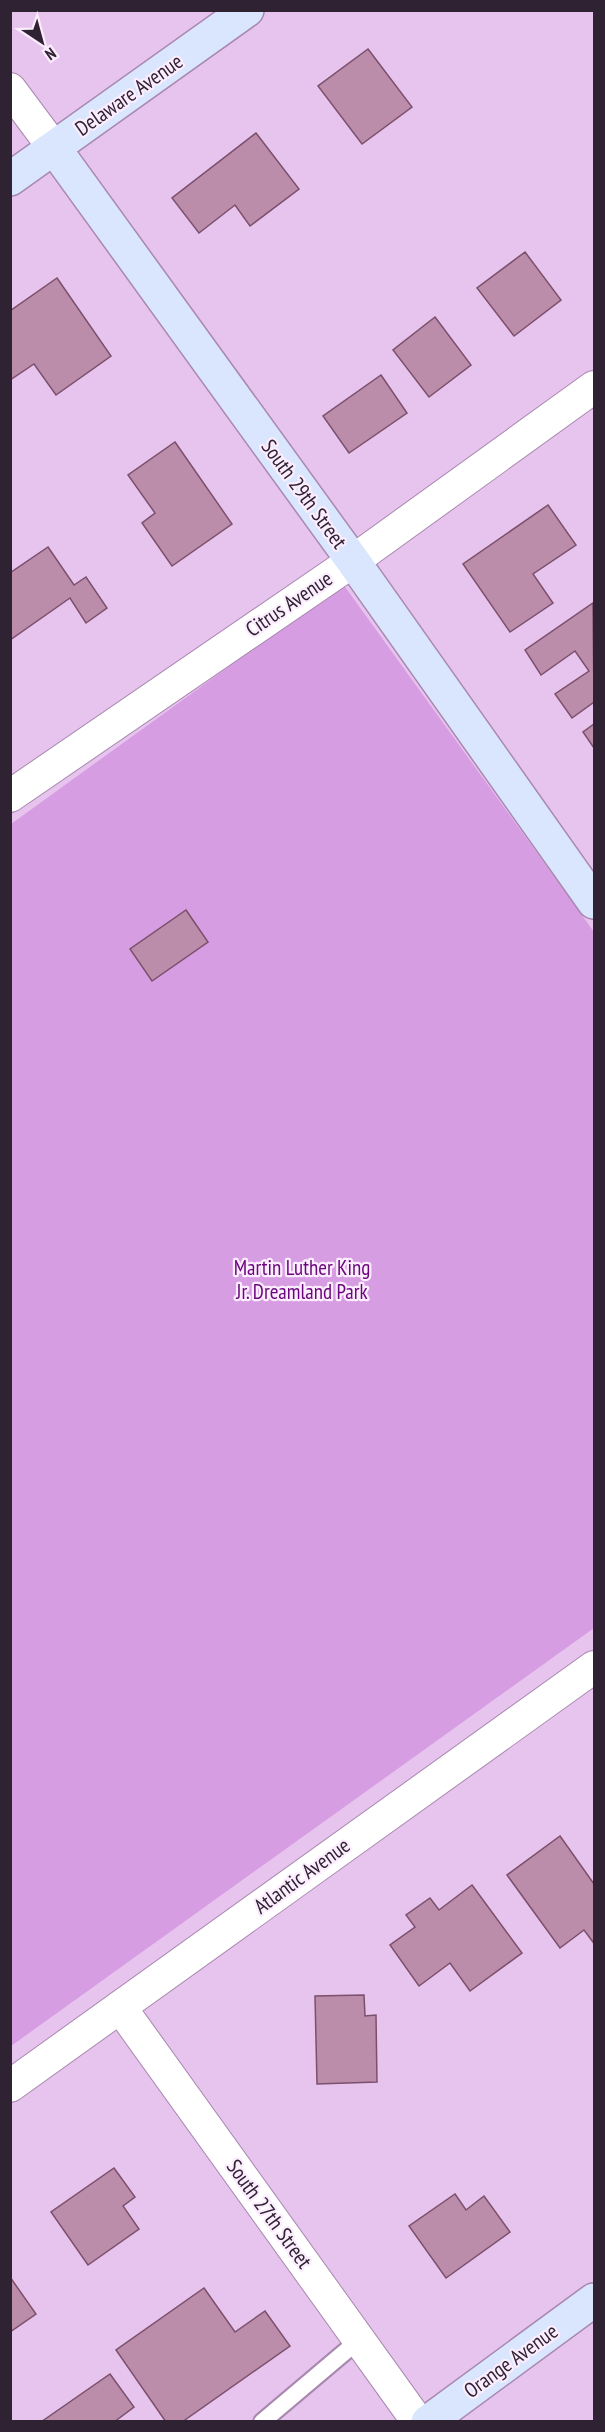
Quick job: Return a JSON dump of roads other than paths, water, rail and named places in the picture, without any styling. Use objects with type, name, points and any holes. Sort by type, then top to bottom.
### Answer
[{"type":"street","name":"Delaware Avenue","points":[[10,179],[247,10]]},
{"type":"street","name":"South 29th Street","points":[[10,89],[352,561],[594,902]]},
{"type":"street","name":"Citrus Avenue","points":[[10,796],[352,561],[594,387]]},
{"type":"street","name":"Atlantic Avenue","points":[[10,2086],[594,1667]]},
{"type":"street","name":"South 27th Street","points":[[120,2007],[418,2421]]},
{"type":"street","name":"Orange Avenue","points":[[428,2421],[594,2300]]},
{"type":"lane","points":[[262,2421],[359,2340]]},
{"type":"park label","name":"Martin Luther King Jr. Dreamland Park","points":[[302,1280]]}]
